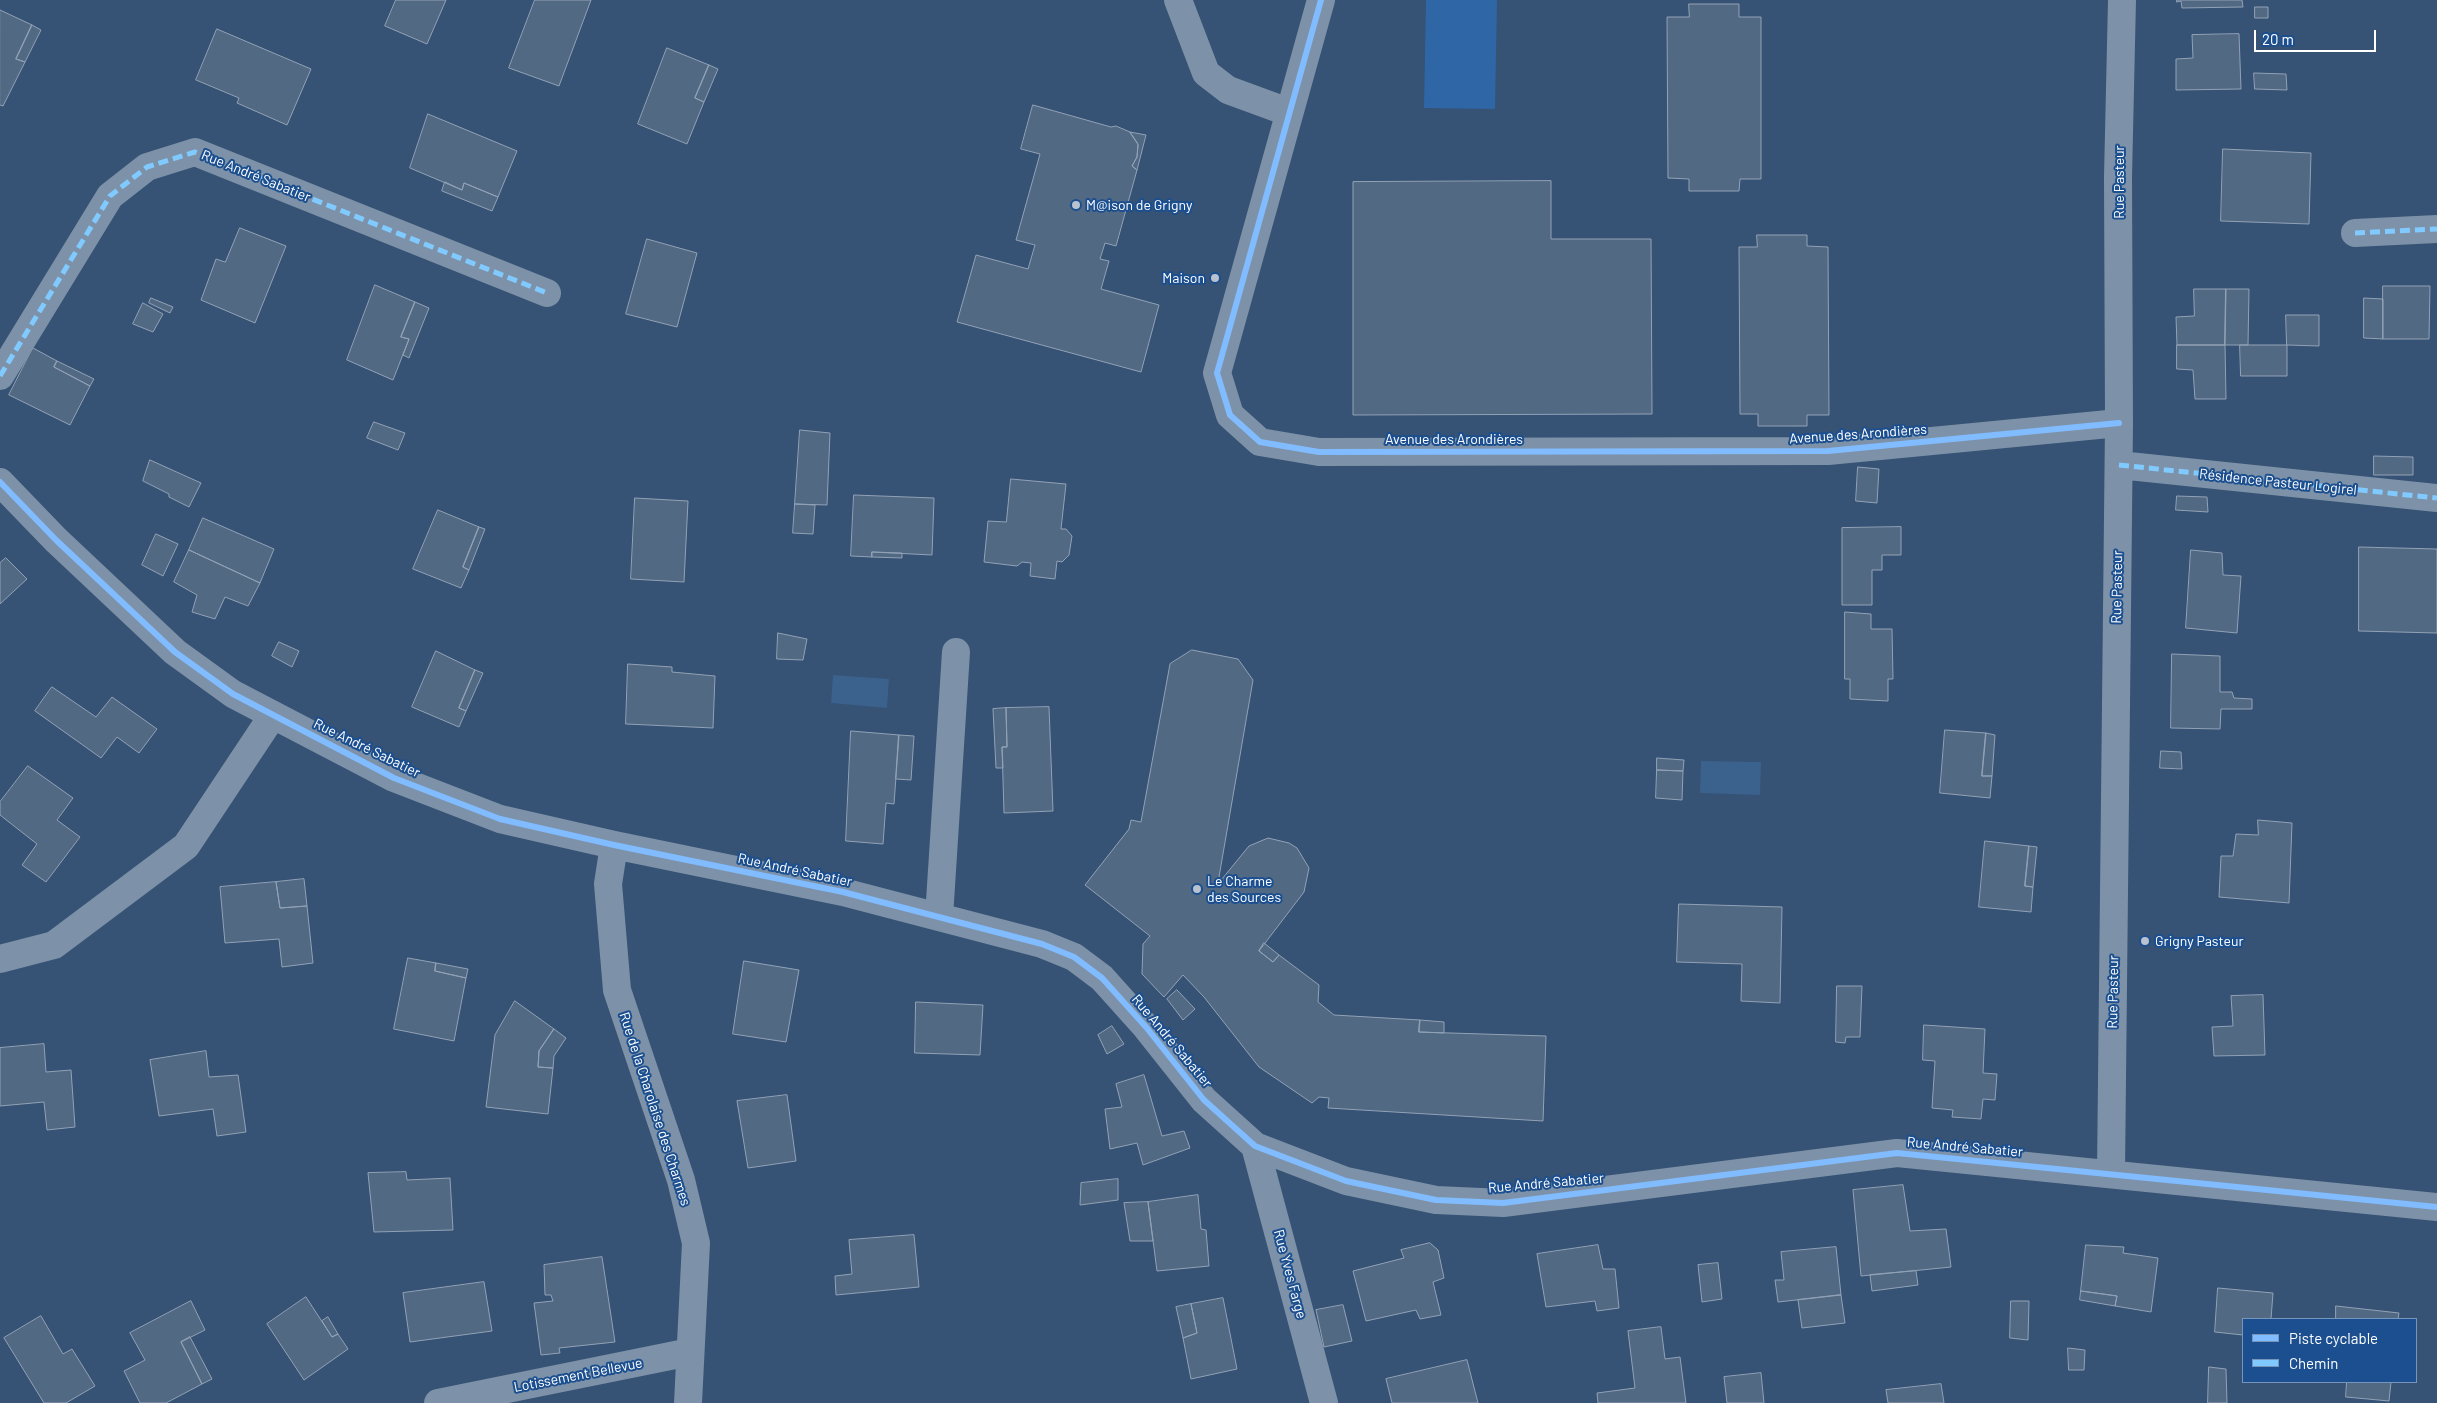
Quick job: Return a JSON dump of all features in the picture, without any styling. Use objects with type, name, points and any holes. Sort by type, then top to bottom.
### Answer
[{"type":"street","points":[[1178,0],[1206,73],[1228,90],[1288,112]]},
{"type":"street","name":"Avenue des Arondières","points":[[1321,0],[1288,112],[1218,373],[1230,415],[1260,442],[1319,452],[1828,451],[2119,424]]},
{"type":"street","name":"Rue Pasteur","points":[[2111,1173],[2119,465],[2118,177],[2122,0]]},
{"type":"street","name":"Rue André Sabatier","points":[[0,376],[110,196],[147,167],[195,152],[548,293]]},
{"type":"street","points":[[2355,233],[2437,229]]},
{"type":"street","name":"Résidence Pasteur Logirel","points":[[2119,465],[2437,498]]},
{"type":"street","name":"Rue André Sabatier","points":[[0,482],[56,540],[175,652],[233,694],[394,778],[500,818],[614,845],[843,892],[1042,944],[1074,957],[1102,978],[1204,1100],[1255,1146],[1346,1181],[1436,1200],[1504,1203],[1897,1154],[2111,1173],[2437,1207]]},
{"type":"street","points":[[939,917],[956,652]]},
{"type":"street","points":[[0,959],[54,945],[186,846],[273,715]]},
{"type":"street","name":"Rue de la Charolaise des Charmes","points":[[614,845],[608,884],[617,990],[681,1180],[696,1243],[688,1403]]},
{"type":"street","name":"Rue Yves Farge","points":[[1255,1146],[1324,1403]]},
{"type":"street","name":"Lotissement Bellevue","points":[[438,1403],[690,1352]]},
{"type":"shaded area","points":[[1426,0],[1497,0],[1495,109],[1424,108]]},
{"type":"shaded area","points":[[833,675],[889,679],[887,708],[831,703]]},
{"type":"shaded area","points":[[1701,761],[1761,762],[1760,795],[1700,793]]},
{"type":"building","points":[[396,0],[446,0],[427,44],[385,26]]},
{"type":"building","points":[[535,0],[591,0],[559,86],[509,68]]},
{"type":"building","points":[[2177,0],[2242,0],[2243,7],[2182,8],[2181,1],[2177,2]]},
{"type":"building","points":[[1689,4],[1739,4],[1739,17],[1761,17],[1761,179],[1740,179],[1739,191],[1689,191],[1689,179],[1668,178],[1667,17],[1689,17]]},
{"type":"building","points":[[2255,7],[2268,7],[2268,18],[2255,18]]},
{"type":"building","points":[[0,10],[32,25],[16,59],[25,62],[3,106],[0,105]]},
{"type":"building","points":[[32,25],[41,30],[25,62],[16,59]]},
{"type":"building","points":[[217,29],[311,69],[287,125],[237,103],[239,98],[196,80]]},
{"type":"building","points":[[2239,34],[2241,89],[2176,90],[2176,59],[2193,58],[2192,35]]},
{"type":"building","points":[[667,48],[709,65],[695,98],[704,102],[687,144],[638,124]]},
{"type":"building","points":[[709,65],[718,69],[704,102],[695,98]]},
{"type":"building","points":[[2254,73],[2286,74],[2287,90],[2255,89]]},
{"type":"building","name":"M@ison de Grigny","points":[[1033,105],[1111,127],[1116,126],[1130,132],[1138,144],[1137,157],[1132,166],[1137,170],[1116,246],[1105,243],[1100,259],[1109,261],[1101,289],[1159,305],[1141,372],[957,322],[976,255],[1028,269],[1035,245],[1016,240],[1040,154],[1021,149]]},
{"type":"building","points":[[428,114],[517,151],[498,197],[464,183],[462,190],[410,168]]},
{"type":"building","points":[[1130,132],[1146,135],[1137,170],[1132,166],[1137,157],[1138,145]]},
{"type":"building","points":[[2223,149],[2311,153],[2309,224],[2221,221]]},
{"type":"building","points":[[1551,181],[1551,239],[1651,239],[1652,414],[1353,415],[1353,182]]},
{"type":"building","points":[[445,182],[462,190],[464,183],[498,197],[492,211],[442,191]]},
{"type":"building","points":[[240,228],[286,246],[255,323],[201,300],[216,259],[225,262]]},
{"type":"building","points":[[1757,235],[1807,235],[1807,246],[1828,247],[1829,415],[1807,415],[1807,426],[1758,426],[1758,414],[1740,414],[1739,247],[1757,247]]},
{"type":"building","points":[[647,239],[697,253],[677,327],[626,314]]},
{"type":"building","points":[[375,285],[415,302],[401,337],[409,339],[393,380],[347,360]]},
{"type":"building","points":[[2383,286],[2430,286],[2429,339],[2383,339]]},
{"type":"building","points":[[2194,289],[2226,289],[2225,345],[2177,345],[2176,317],[2194,316]]},
{"type":"building","points":[[2226,289],[2249,289],[2248,345],[2225,345]]},
{"type":"building","points":[[151,298],[173,307],[170,313],[149,303]]},
{"type":"building","points":[[2364,298],[2383,299],[2383,339],[2364,338]]},
{"type":"building","points":[[415,302],[429,308],[409,358],[403,355],[409,339],[401,337]]},
{"type":"building","points":[[143,303],[163,314],[153,332],[133,324]]},
{"type":"building","points":[[2286,315],[2319,315],[2319,346],[2287,345]]},
{"type":"building","points":[[2177,345],[2225,345],[2226,399],[2195,399],[2193,370],[2177,369]]},
{"type":"building","points":[[2240,345],[2287,345],[2287,376],[2241,376]]},
{"type":"building","points":[[33,348],[57,361],[54,367],[90,386],[70,425],[9,395]]},
{"type":"building","points":[[57,361],[94,379],[90,386],[54,367]]},
{"type":"building","points":[[374,422],[405,433],[398,450],[367,438]]},
{"type":"building","points":[[800,430],[830,433],[827,505],[795,504]]},
{"type":"building","points":[[2374,456],[2413,457],[2413,475],[2374,475]]},
{"type":"building","points":[[150,460],[201,483],[189,507],[143,481]]},
{"type":"building","points":[[1858,467],[1879,469],[1877,503],[1856,501]]},
{"type":"building","points":[[1011,479],[1066,484],[1061,529],[1066,529],[1072,536],[1069,555],[1062,562],[1057,561],[1055,579],[1030,576],[1031,563],[1022,562],[1017,566],[984,562],[988,521],[1006,522]]},
{"type":"building","points":[[854,495],[934,498],[932,555],[872,552],[872,557],[851,556]]},
{"type":"building","points":[[2177,496],[2207,497],[2208,512],[2176,510]]},
{"type":"building","points":[[635,498],[688,501],[684,582],[631,579]]},
{"type":"building","points":[[795,504],[815,505],[813,534],[793,533]]},
{"type":"building","points":[[438,510],[479,527],[463,567],[469,570],[461,588],[413,569]]},
{"type":"building","points":[[203,518],[274,549],[260,583],[189,550]]},
{"type":"building","points":[[479,527],[485,529],[469,570],[463,567]]},
{"type":"building","points":[[1901,527],[1901,555],[1882,555],[1882,570],[1872,570],[1872,605],[1842,605],[1842,528]]},
{"type":"building","points":[[156,534],[178,544],[163,576],[142,565]]},
{"type":"building","points":[[2359,547],[2437,549],[2437,633],[2359,631]]},
{"type":"building","points":[[189,550],[260,583],[248,606],[225,597],[215,619],[192,612],[197,595],[174,582]]},
{"type":"building","points":[[2191,550],[2222,553],[2223,575],[2241,576],[2237,633],[2186,628]]},
{"type":"building","points":[[872,552],[902,553],[902,558],[872,557]]},
{"type":"building","points":[[6,558],[27,579],[0,604],[0,563]]},
{"type":"building","points":[[1845,612],[1871,614],[1871,629],[1892,629],[1893,679],[1888,679],[1888,701],[1850,699],[1850,679],[1845,679]]},
{"type":"building","points":[[778,633],[807,639],[803,660],[777,659]]},
{"type":"building","points":[[279,642],[299,651],[292,667],[272,656]]},
{"type":"building","name":"Le Charme des Sources","points":[[1192,650],[1238,659],[1253,680],[1219,877],[1222,879],[1249,846],[1268,838],[1289,843],[1297,848],[1309,868],[1304,892],[1259,951],[1273,962],[1279,955],[1319,985],[1318,1002],[1334,1015],[1420,1020],[1419,1032],[1546,1036],[1543,1121],[1328,1108],[1329,1098],[1319,1097],[1312,1103],[1259,1067],[1204,997],[1183,975],[1164,997],[1142,974],[1143,944],[1150,936],[1085,885],[1129,829],[1131,820],[1141,822],[1170,664]]},
{"type":"building","points":[[436,651],[475,670],[459,708],[466,711],[459,727],[412,707]]},
{"type":"building","points":[[2172,654],[2220,656],[2220,692],[2232,692],[2234,698],[2252,699],[2252,709],[2221,709],[2220,729],[2171,728]]},
{"type":"building","points":[[628,664],[672,667],[672,672],[715,676],[713,728],[626,724]]},
{"type":"building","points":[[475,670],[483,673],[466,711],[459,708]]},
{"type":"building","points":[[52,687],[96,717],[112,697],[157,729],[139,753],[117,737],[101,758],[35,711]]},
{"type":"building","points":[[1049,707],[1053,811],[1004,813],[1002,747],[1007,747],[1006,708]]},
{"type":"building","points":[[1006,708],[1007,747],[1002,747],[1003,768],[996,768],[993,709]]},
{"type":"building","points":[[1945,730],[1986,733],[1982,776],[1992,776],[1990,798],[1940,793]]},
{"type":"building","points":[[851,731],[899,735],[894,804],[886,803],[883,844],[846,841]]},
{"type":"building","points":[[1986,733],[1995,735],[1992,776],[1982,776]]},
{"type":"building","points":[[899,735],[914,736],[911,780],[896,779]]},
{"type":"building","points":[[2161,751],[2181,752],[2182,769],[2160,768]]},
{"type":"building","points":[[1657,758],[1684,760],[1683,771],[1657,770]]},
{"type":"building","points":[[28,766],[73,798],[57,820],[80,837],[46,882],[22,865],[37,844],[0,815],[0,802]]},
{"type":"building","points":[[1657,770],[1683,771],[1682,800],[1656,798]]},
{"type":"building","points":[[2258,820],[2292,823],[2289,903],[2219,897],[2221,856],[2233,856],[2236,834],[2258,835]]},
{"type":"building","points":[[1985,841],[2029,846],[2025,886],[2033,887],[2031,912],[1979,907]]},
{"type":"building","points":[[2029,846],[2037,847],[2033,887],[2025,886]]},
{"type":"building","points":[[304,879],[307,906],[280,908],[276,882]]},
{"type":"building","points":[[276,882],[280,908],[307,906],[313,963],[282,967],[279,939],[225,943],[220,887]]},
{"type":"building","points":[[1679,904],[1782,907],[1780,1003],[1741,1001],[1742,964],[1677,962]]},
{"type":"building","points":[[1264,943],[1279,955],[1273,962],[1259,951]]},
{"type":"building","points":[[408,958],[436,963],[435,971],[466,978],[454,1041],[394,1029]]},
{"type":"building","points":[[744,961],[799,970],[786,1042],[733,1034]]},
{"type":"building","points":[[436,963],[468,969],[466,978],[435,971]]},
{"type":"building","points":[[1837,986],[1862,986],[1860,1037],[1846,1037],[1845,1043],[1836,1042]]},
{"type":"building","points":[[1177,990],[1195,1009],[1183,1020],[1167,999]]},
{"type":"building","points":[[2263,995],[2265,1055],[2214,1056],[2212,1027],[2233,1026],[2231,996]]},
{"type":"building","points":[[515,1001],[554,1029],[539,1051],[538,1067],[553,1068],[548,1114],[486,1107],[495,1035]]},
{"type":"building","points":[[916,1002],[983,1005],[980,1055],[915,1053]]},
{"type":"building","points":[[1420,1020],[1444,1022],[1444,1033],[1419,1032]]},
{"type":"building","points":[[1924,1025],[1985,1029],[1983,1073],[1997,1074],[1995,1100],[1983,1099],[1981,1119],[1952,1117],[1953,1110],[1932,1108],[1935,1061],[1923,1060]]},
{"type":"building","points":[[1112,1026],[1124,1044],[1107,1054],[1098,1035]]},
{"type":"building","points":[[554,1029],[566,1038],[554,1056],[553,1068],[538,1067],[539,1051]]},
{"type":"building","points":[[44,1044],[46,1072],[71,1070],[75,1127],[47,1130],[44,1102],[0,1106],[0,1048]]},
{"type":"building","points":[[206,1051],[209,1077],[238,1075],[246,1132],[217,1136],[213,1109],[159,1116],[150,1060]]},
{"type":"building","points":[[1144,1075],[1162,1136],[1184,1131],[1190,1148],[1143,1165],[1137,1143],[1110,1149],[1105,1109],[1122,1107],[1116,1084]]},
{"type":"building","points":[[787,1095],[796,1161],[748,1168],[737,1101]]},
{"type":"building","points":[[406,1172],[407,1180],[450,1178],[453,1230],[374,1232],[368,1173]]},
{"type":"building","points":[[1118,1179],[1118,1200],[1080,1205],[1081,1183]]},
{"type":"building","points":[[1903,1185],[1910,1231],[1946,1229],[1951,1267],[1861,1276],[1853,1190]]},
{"type":"building","points":[[1198,1195],[1201,1229],[1206,1230],[1209,1266],[1157,1271],[1148,1202]]},
{"type":"building","points":[[1148,1202],[1153,1241],[1130,1241],[1124,1203]]},
{"type":"building","points":[[914,1235],[919,1287],[836,1295],[835,1276],[852,1274],[849,1240]]},
{"type":"building","points":[[1430,1243],[1438,1250],[1444,1278],[1433,1282],[1441,1315],[1420,1319],[1416,1310],[1366,1321],[1353,1271],[1404,1258],[1401,1250]]},
{"type":"building","points":[[1598,1245],[1603,1269],[1615,1269],[1619,1308],[1597,1311],[1595,1301],[1546,1307],[1537,1254]]},
{"type":"building","points":[[2086,1245],[2124,1247],[2123,1253],[2158,1258],[2151,1312],[2115,1306],[2117,1296],[2081,1291]]},
{"type":"building","points":[[1836,1247],[1841,1295],[1778,1302],[1775,1280],[1784,1280],[1781,1252]]},
{"type":"building","points":[[602,1257],[615,1342],[559,1348],[560,1353],[541,1355],[534,1303],[553,1301],[551,1295],[545,1295],[544,1265]]},
{"type":"building","points":[[1718,1263],[1722,1299],[1702,1302],[1698,1265]]},
{"type":"building","points":[[1916,1271],[1918,1285],[1872,1291],[1870,1275]]},
{"type":"building","points":[[484,1282],[492,1331],[410,1342],[403,1293]]},
{"type":"building","points":[[2218,1288],[2273,1293],[2271,1318],[2242,1318],[2242,1335],[2215,1332]]},
{"type":"building","points":[[2081,1291],[2117,1296],[2115,1306],[2080,1300]]},
{"type":"building","points":[[1841,1295],[1845,1323],[1802,1328],[1798,1300]]},
{"type":"building","points":[[306,1297],[332,1337],[338,1334],[348,1349],[304,1380],[267,1324]]},
{"type":"building","points":[[1223,1298],[1237,1369],[1191,1379],[1183,1338],[1197,1333],[1191,1304]]},
{"type":"building","points":[[191,1301],[205,1330],[181,1342],[202,1384],[166,1403],[140,1403],[124,1371],[145,1360],[130,1333]]},
{"type":"building","points":[[2011,1301],[2029,1301],[2028,1340],[2010,1338]]},
{"type":"building","points":[[1191,1304],[1197,1333],[1183,1338],[1176,1307]]},
{"type":"building","points":[[1343,1305],[1352,1341],[1324,1347],[1316,1310]]},
{"type":"building","points":[[2336,1306],[2399,1313],[2398,1318],[2336,1318]]},
{"type":"building","points":[[41,1316],[63,1354],[72,1349],[95,1386],[66,1403],[44,1403],[4,1338]]},
{"type":"building","points":[[328,1317],[338,1334],[332,1337],[322,1321]]},
{"type":"building","points":[[1661,1327],[1665,1359],[1680,1357],[1686,1403],[1598,1403],[1597,1393],[1635,1388],[1628,1331]]},
{"type":"building","points":[[190,1337],[212,1379],[202,1384],[181,1342]]},
{"type":"building","points":[[2068,1348],[2085,1350],[2084,1370],[2069,1370]]},
{"type":"building","points":[[1467,1360],[1478,1403],[1392,1403],[1386,1379]]},
{"type":"building","points":[[2209,1367],[2226,1369],[2227,1403],[2208,1403]]},
{"type":"building","points":[[1761,1373],[1764,1403],[1727,1403],[1724,1377]]},
{"type":"building","points":[[2347,1383],[2391,1383],[2389,1401],[2346,1397]]},
{"type":"building","points":[[1941,1384],[1944,1403],[1888,1403],[1886,1390]]},
{"type":"marked path","points":[[0,376],[110,196],[147,167],[195,152],[547,293]]},
{"type":"marked path","points":[[2355,233],[2437,229]]},
{"type":"marked path","points":[[2119,465],[2437,498]]},
{"type":"cycle path","points":[[1321,0],[1217,373],[1230,415],[1260,442],[1319,452],[1828,451],[2119,423]]},
{"type":"cycle path","points":[[0,482],[56,540],[175,652],[233,694],[394,778],[500,819],[614,845],[843,892],[1042,944],[1074,957],[1102,978],[1146,1027],[1204,1100],[1255,1146],[1346,1181],[1436,1200],[1503,1203],[1897,1153],[2437,1207]]},
{"type":"place","name":"M@ison de Grigny","points":[[1076,205]]},
{"type":"place","name":"Maison","points":[[1215,278]]},
{"type":"place","name":"Le Charme des Sources","points":[[1197,889]]},
{"type":"place","name":"Grigny Pasteur","points":[[2145,941]]}]
